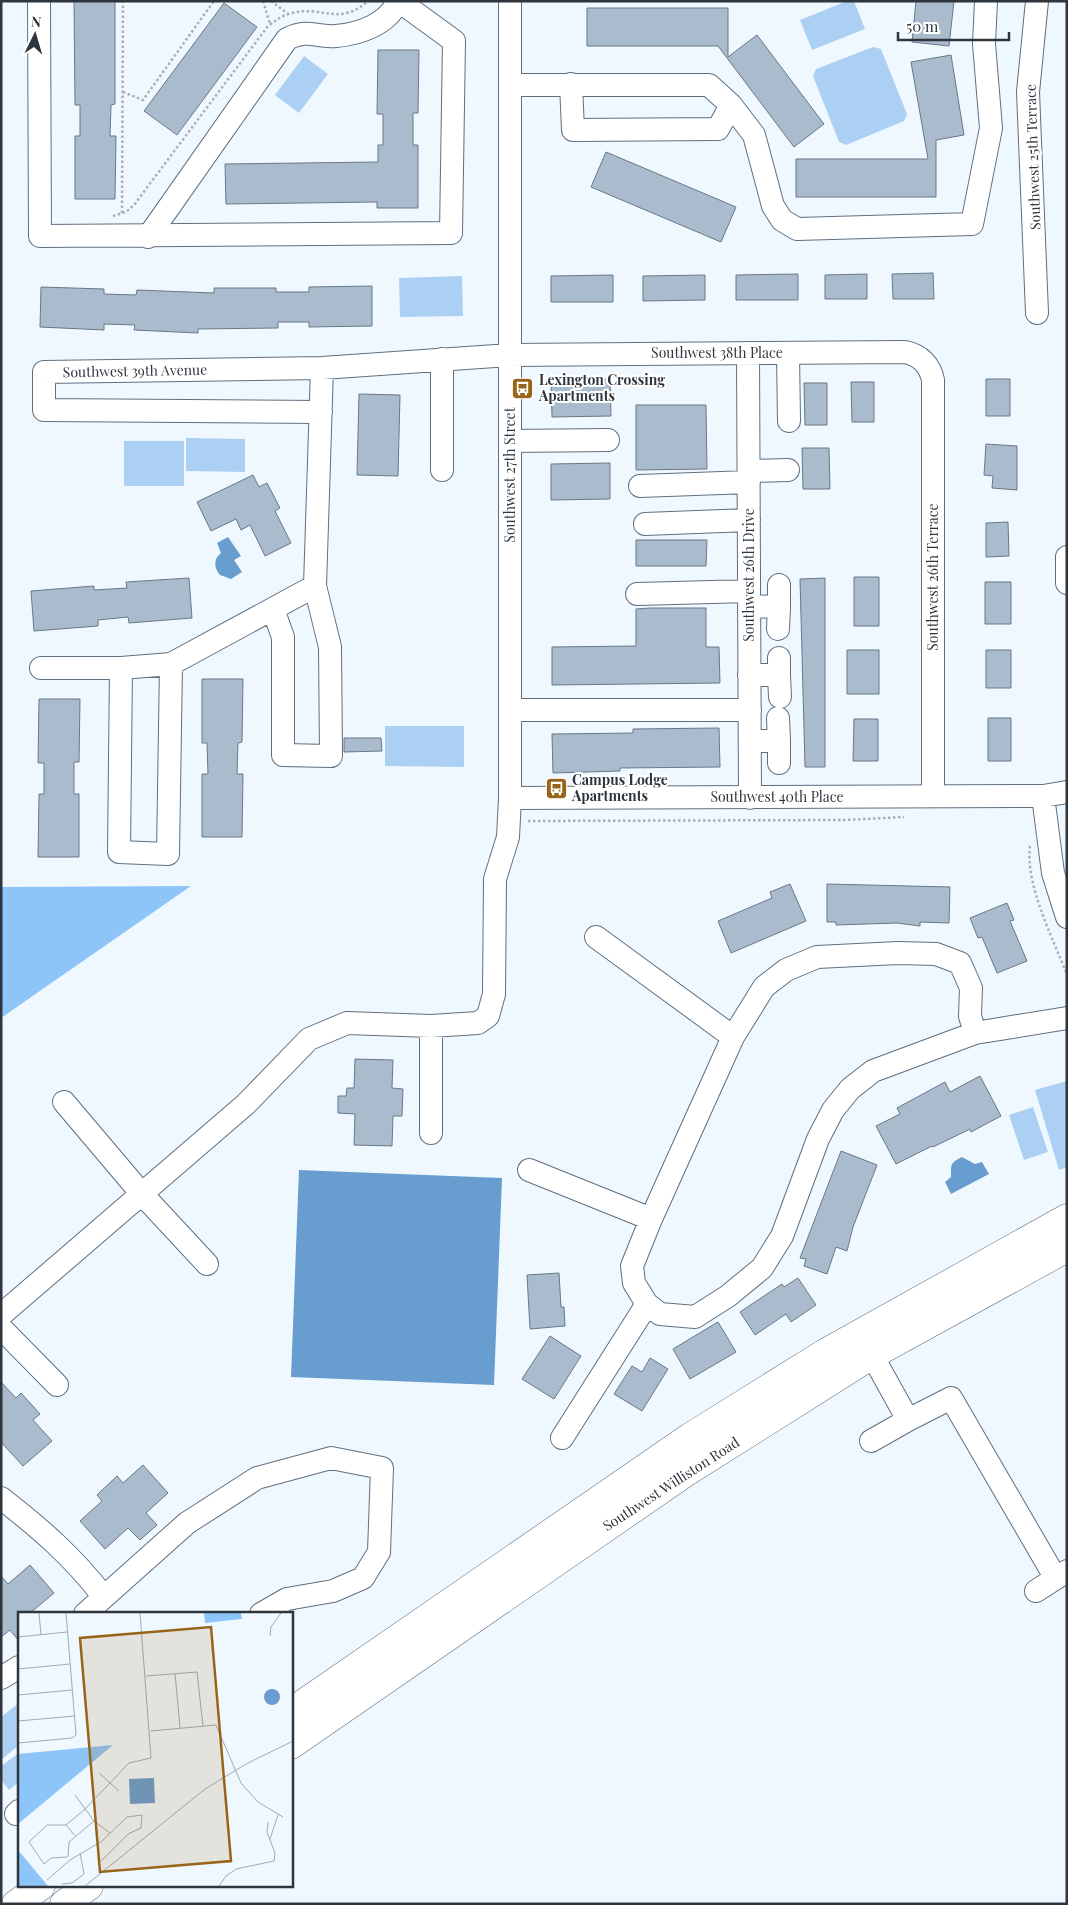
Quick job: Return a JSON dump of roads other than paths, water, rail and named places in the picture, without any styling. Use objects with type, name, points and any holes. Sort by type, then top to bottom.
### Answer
[{"type":"highway","name":"Southwest Williston Road","points":[[292,1711],[698,1432],[825,1353],[1067,1218]]},
{"type":"highway","name":"Southwest Williston Road","points":[[292,1744],[677,1478],[872,1355],[1067,1248]]},
{"type":"highway","points":[[16,1904],[38,1888]]},
{"type":"highway","points":[[64,1904],[86,1888]]},
{"type":"street","points":[[40,1],[40,236],[148,237],[451,233],[454,41],[399,1],[393,13],[372,27],[335,37],[312,32],[298,34],[287,39],[148,237]]},
{"type":"street","name":"Southwest 27th Street","points":[[1,1315],[246,1104],[309,1039],[346,1023],[430,1026],[478,1023],[488,1016],[494,994],[494,879],[508,837],[510,798],[510,1]]},
{"type":"street","points":[[510,85],[709,85],[731,105],[754,135],[773,206],[782,220],[797,229],[972,224],[991,128],[984,44],[986,1]]},
{"type":"street","name":"Southwest 25th Terrace","points":[[1037,1],[1028,92],[1035,227],[1037,313]]},
{"type":"street","points":[[572,84],[573,130],[718,129],[731,105]]},
{"type":"street","points":[[788,352],[789,421]]},
{"type":"street","name":"Southwest 38th Place","points":[[510,355],[905,352],[923,360]]},
{"type":"street","name":"Southwest 26th Drive","points":[[748,353],[750,798]]},
{"type":"street","name":"Southwest 39th Avenue","points":[[321,412],[44,410],[44,372],[322,368],[510,355]]},
{"type":"street","points":[[442,360],[442,470]]},
{"type":"street","name":"Southwest 26th Terrace","points":[[923,360],[931,374],[932,380],[933,796]]},
{"type":"street","points":[[273,609],[284,637],[283,755],[331,756],[330,646],[315,586],[322,368]]},
{"type":"street","points":[[510,441],[608,440]]},
{"type":"street","points":[[640,486],[749,477],[788,470]]},
{"type":"street","points":[[645,524],[749,520]]},
{"type":"street","points":[[1067,557],[1067,583]]},
{"type":"street","points":[[41,668],[121,668],[171,664],[315,586]]},
{"type":"street","points":[[637,594],[749,598],[779,596],[778,629]]},
{"type":"street","points":[[121,668],[120,852],[168,854],[171,664]]},
{"type":"street","points":[[749,675],[779,667],[779,752],[750,742]]},
{"type":"street","points":[[510,710],[750,710]]},
{"type":"street","name":"Southwest 40th Place","points":[[510,798],[1043,796],[1067,792]]},
{"type":"street","points":[[1043,796],[1053,873],[1067,917]]},
{"type":"street","name":"Southwest 40th Place","points":[[1043,796],[1067,803]]},
{"type":"street","points":[[596,937],[733,1037]]},
{"type":"street","points":[[975,1033],[970,1016],[971,988],[960,963],[936,954],[898,953],[817,957],[786,970],[764,987],[733,1037],[650,1219],[632,1266],[634,1283],[646,1304],[660,1314],[695,1317],[728,1296],[762,1268],[782,1236],[818,1139],[833,1110],[850,1089],[873,1071],[975,1033],[1067,1018]]},
{"type":"street","points":[[430,1026],[431,1133]]},
{"type":"street","points":[[64,1102],[141,1193],[207,1264]]},
{"type":"street","points":[[529,1170],[650,1219]]},
{"type":"street","points":[[562,1438],[646,1304]]},
{"type":"street","points":[[1,1328],[57,1385]]},
{"type":"street","points":[[872,1355],[908,1420]]},
{"type":"street","points":[[871,1441],[951,1398],[1061,1574],[1036,1591]]},
{"type":"street","points":[[87,1612],[188,1523],[257,1478],[331,1458],[382,1468],[379,1552],[363,1578],[333,1591],[287,1599],[264,1612]]},
{"type":"street","points":[[1,1498],[39,1527],[77,1563],[104,1596]]},
{"type":"street","points":[[1,1678],[18,1668]]},
{"type":"place","name":"Lexington Crossing Apartments","points":[[523,388]]},
{"type":"place","name":"Campus Lodge Apartments","points":[[556,788]]}]
